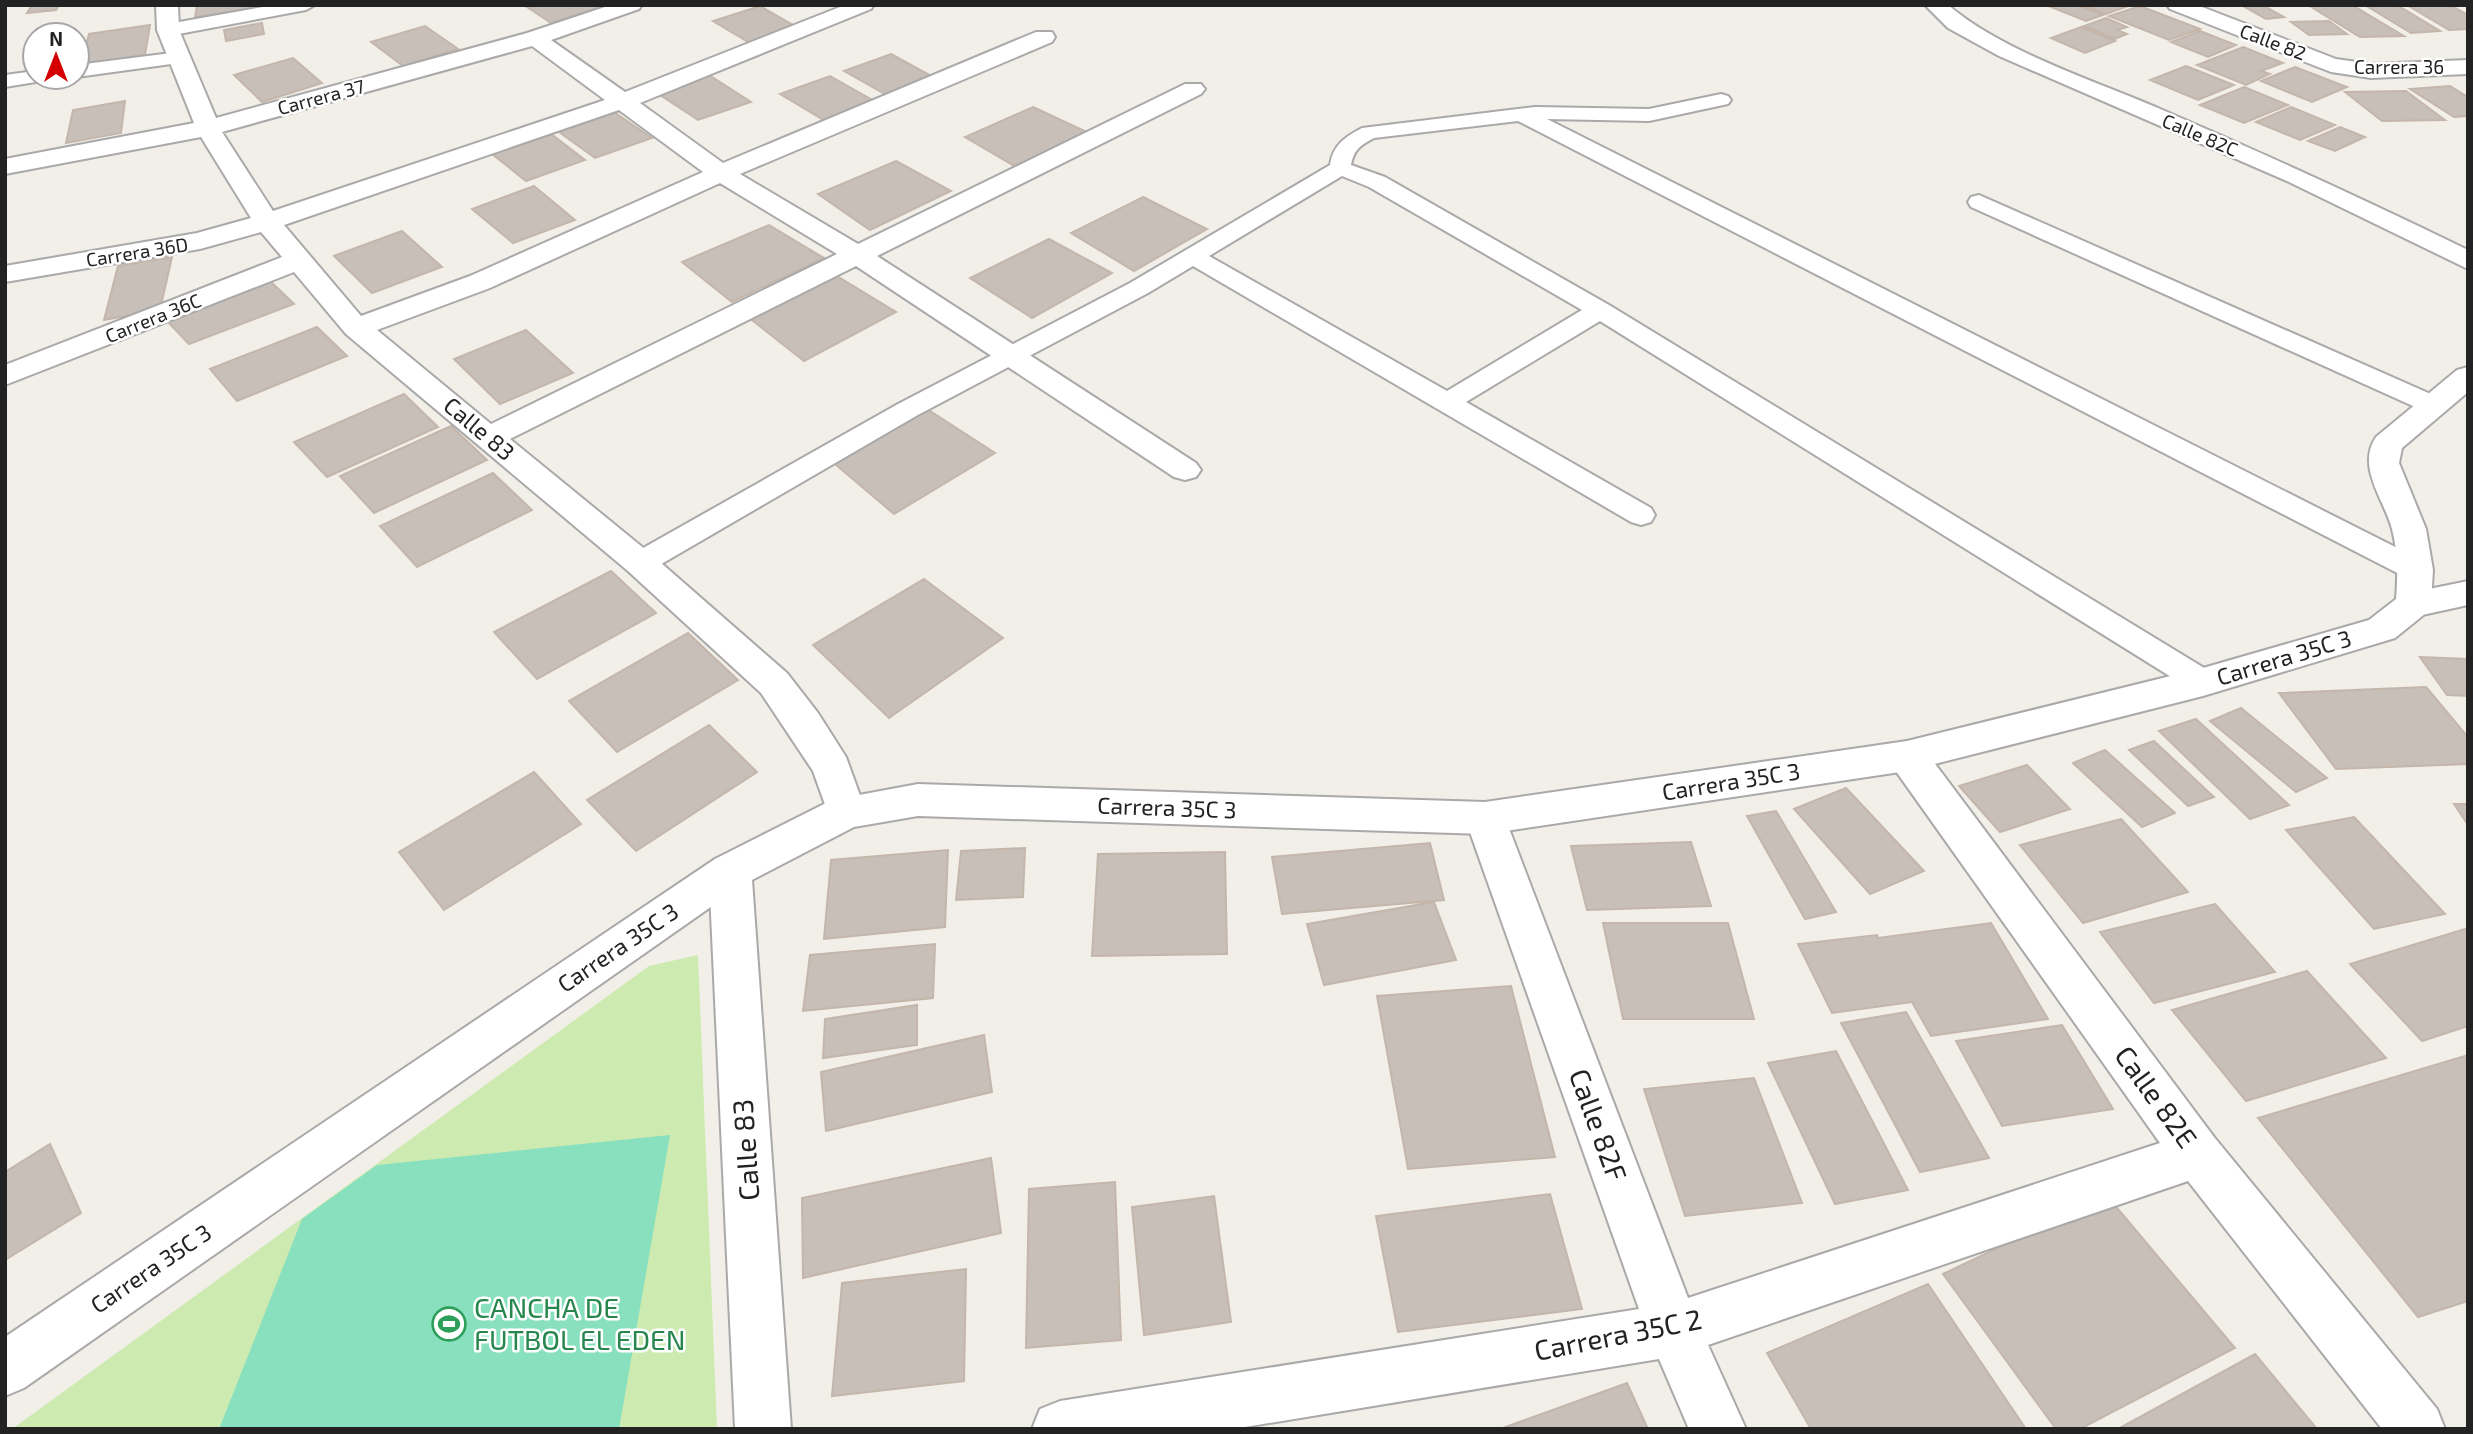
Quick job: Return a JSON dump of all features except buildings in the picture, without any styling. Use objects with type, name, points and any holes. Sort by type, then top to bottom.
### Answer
[{"type":"street","name":"Carrera 37","points":[[5,167],[208,128],[535,38],[632,5]]},
{"type":"street","name":"Carrera 36D","points":[[5,274],[200,241],[267,222],[624,101],[864,5]]},
{"type":"street","name":"Calle 82C","points":[[1935,5],[1956,23],[2007,51],[2298,177],[2468,261]]},
{"type":"street","name":"Calle 82","points":[[2177,5],[2331,65]]},
{"type":"street","name":"Calle 83","points":[[172,31],[208,128],[267,222],[356,328],[640,563],[774,683],[804,723],[832,768],[846,812]]},
{"type":"street","points":[[356,328],[480,282],[721,173],[1044,37]]},
{"type":"street","points":[[535,38],[721,173],[857,255],[1185,470]]},
{"type":"street","name":"Carrera 36","points":[[2331,65],[2371,71],[2468,66]]},
{"type":"street","points":[[489,438],[1194,89]]},
{"type":"street","name":"Carrera 36C","points":[[5,376],[300,260]]},
{"type":"street","points":[[2415,587],[2409,529],[2383,463],[2387,444],[2468,376]]},
{"type":"street","name":"Carrera 35C 3","points":[[5,1369],[730,871],[846,812],[918,800],[1485,818],[1907,756],[2203,682],[2382,629],[2415,587],[2468,593]]},
{"type":"street","name":"Calle 82E","points":[[1907,756],[2197,1154],[2417,1429]]},
{"type":"street","name":"Calle 82F","points":[[1485,818],[1673,1330],[1718,1429]]},
{"type":"street","name":"Calle 83","points":[[730,871],[764,1429]]},
{"type":"street","name":"Carrera 35C 2","points":[[1060,1429],[1673,1330],[2197,1154]]},
{"type":"lane","points":[[91,65],[172,31],[306,5]]},
{"type":"lane","points":[[640,563],[907,410],[1139,288],[1339,169],[1342,155],[1351,142],[1369,132],[1469,118],[1521,115],[1649,115],[1721,100]]},
{"type":"lane","points":[[1521,115],[2415,587]]},
{"type":"lane","points":[[1339,169],[1377,182],[1600,310],[2203,682]]},
{"type":"lane","points":[[1979,202],[2433,405]]},
{"type":"lane","points":[[1191,255],[1641,515]]},
{"type":"lane","points":[[1448,402],[1600,310]]},
{"type":"green space","points":[[698,955],[717,1429],[12,1429],[649,966]]},
{"type":"green space","name":"CANCHA DE FUTBOL EL EDEN","points":[[670,1135],[619,1429],[219,1429],[302,1219],[377,1165]]},
{"type":"place","name":"CANCHA DE FUTBOL EL EDEN","points":[[449,1324]]}]
